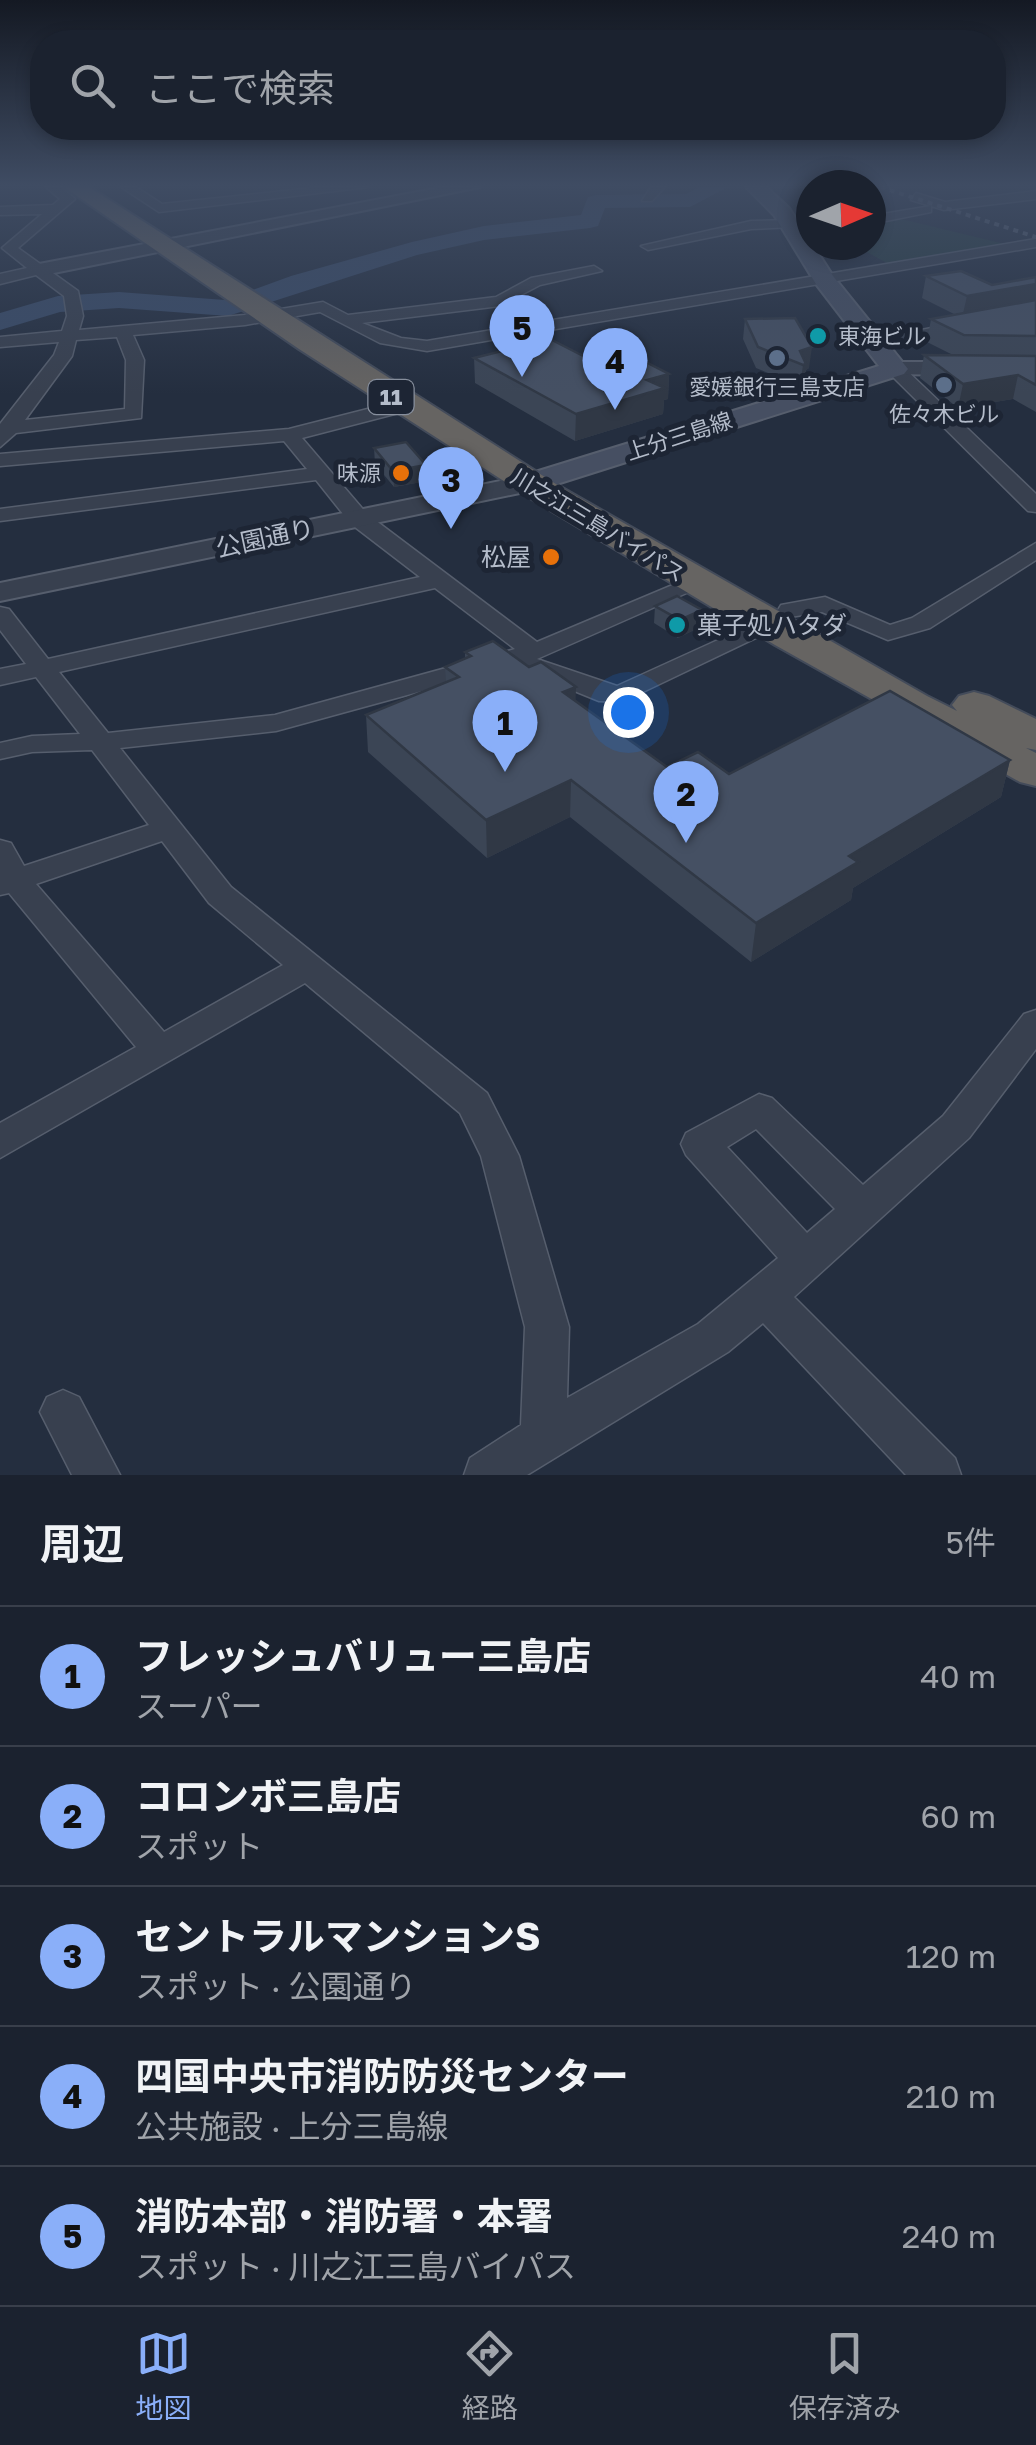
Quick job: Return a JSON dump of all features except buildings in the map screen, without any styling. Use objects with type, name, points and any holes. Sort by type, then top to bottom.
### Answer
[{"type":"highway","name":"川之江三島バイパス","points":[[181,256],[266,303],[542,480],[695,584],[781,618],[1036,737]]},
{"type":"highway","name":"川之江三島バイパス","points":[[209,256],[404,406],[542,480],[781,618],[1036,772]]},
{"type":"main road","points":[[814,260],[824,279],[895,369]]},
{"type":"main road","name":"上分三島線","points":[[542,480],[895,369]]},
{"type":"street","points":[[4,435],[71,338],[72,294],[22,256]]},
{"type":"street","points":[[0,278],[109,256]]},
{"type":"street","points":[[0,342],[124,333],[266,303],[323,307],[407,346],[427,346],[970,256]]},
{"type":"street","points":[[344,320],[500,300],[536,280],[594,271]]},
{"type":"street","points":[[1036,293],[1036,301]]},
{"type":"street","points":[[871,342],[1036,312]]},
{"type":"street","points":[[4,435],[134,414],[135,360],[124,333]]},
{"type":"street","points":[[895,369],[1036,369]]},
{"type":"street","points":[[895,369],[1036,506]]},
{"type":"street","points":[[0,460],[289,435],[404,406]]},
{"type":"street","points":[[289,435],[318,474],[360,519],[438,580],[521,656],[608,695],[622,694],[781,618],[825,604],[888,633],[921,623],[1036,550]]},
{"type":"street","points":[[0,515],[318,474]]},
{"type":"street","name":"公園通り","points":[[0,592],[542,480]]},
{"type":"street","points":[[0,677],[438,580]]},
{"type":"street","points":[[0,751],[32,744],[98,742],[276,723],[521,656],[695,584]]},
{"type":"street","points":[[0,614],[220,895],[474,1103],[500,1156],[548,1328],[542,1436]]},
{"type":"street","points":[[8,883],[168,829]]},
{"type":"street","points":[[0,850],[8,883],[160,1052]]},
{"type":"street","points":[[0,1142],[306,967]]},
{"type":"street","points":[[488,1475],[542,1436],[712,1338],[765,1296],[864,1212],[956,1126],[1036,1023]]},
{"type":"street","points":[[806,1261],[700,1144],[759,1109],[864,1212]]},
{"type":"street","points":[[765,1296],[938,1475]]},
{"type":"street","points":[[62,1412],[97,1475]]},
{"type":"green space","points":[[886,256],[956,256],[896,268],[881,260],[886,260]]},
{"type":"waterway","points":[[0,322],[58,304],[119,300],[228,308],[300,281],[388,256]]},
{"type":"place","name":"東海ビル","points":[[818,336]]},
{"type":"place","name":"愛媛銀行三島支店","points":[[777,358]]},
{"type":"place","name":"消防本部・消防署・本署","points":[[522,377]]},
{"type":"place","name":"佐々木ビル","points":[[944,385]]},
{"type":"place","name":"四国中央市消防防災センター","points":[[615,410]]},
{"type":"place","name":"味源","points":[[401,473]]},
{"type":"place","name":"セントラルマンションS","points":[[451,529]]},
{"type":"place","name":"松屋","points":[[551,557]]},
{"type":"place","name":"菓子処ハタダ","points":[[677,625]]},
{"type":"place","name":"フレッシュバリュー三島店","points":[[505,772]]},
{"type":"place","name":"コロンボ三島店","points":[[686,843]]}]
